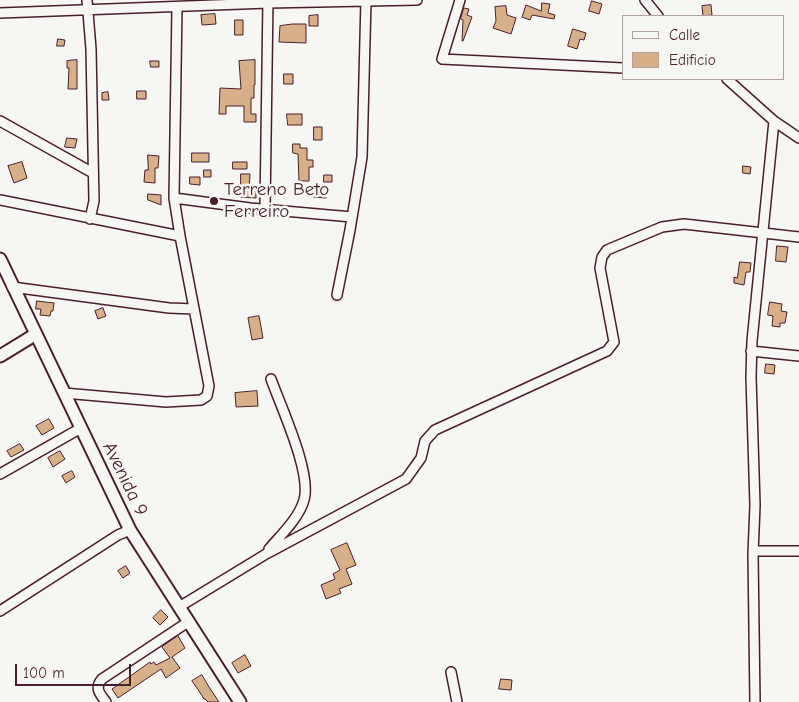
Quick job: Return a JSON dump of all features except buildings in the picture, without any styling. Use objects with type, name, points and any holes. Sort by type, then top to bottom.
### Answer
[{"type":"main road","name":"Avenida 9","points":[[0,259],[130,530],[240,702]]},
{"type":"main road","points":[[0,356],[36,334]]},
{"type":"street","points":[[87,0],[91,49],[94,201],[90,218]]},
{"type":"street","points":[[0,13],[177,8],[268,2],[416,0]]},
{"type":"street","points":[[460,0],[442,59],[622,68]]},
{"type":"street","points":[[645,0],[657,15]]},
{"type":"street","points":[[337,294],[362,157],[366,1]]},
{"type":"street","points":[[265,209],[268,2]]},
{"type":"street","points":[[64,393],[166,402],[201,400],[207,396],[209,386],[174,198],[177,8]]},
{"type":"street","points":[[728,80],[774,121],[799,138]]},
{"type":"street","points":[[0,121],[93,173]]},
{"type":"street","points":[[754,702],[753,551],[755,505],[751,351],[774,121]]},
{"type":"street","points":[[174,198],[250,208],[352,217]]},
{"type":"street","points":[[0,200],[180,236]]},
{"type":"street","points":[[179,607],[266,554],[406,480],[421,458],[425,441],[435,430],[607,351],[614,342],[600,268],[602,257],[607,250],[662,227],[684,224],[799,237]]},
{"type":"street","points":[[12,287],[169,308],[194,309]]},
{"type":"street","points":[[751,351],[799,356]]},
{"type":"street","points":[[266,554],[300,511],[305,499],[306,482],[303,466],[271,379]]},
{"type":"street","points":[[0,474],[81,428]]},
{"type":"street","points":[[0,611],[118,535],[130,530]]},
{"type":"street","points":[[753,551],[799,551]]},
{"type":"street","points":[[106,702],[98,691],[97,686],[102,679],[188,622]]},
{"type":"street","points":[[451,672],[457,702]]},
{"type":"place","name":"Terreno Beto Ferreiro","points":[[214,201]]}]
